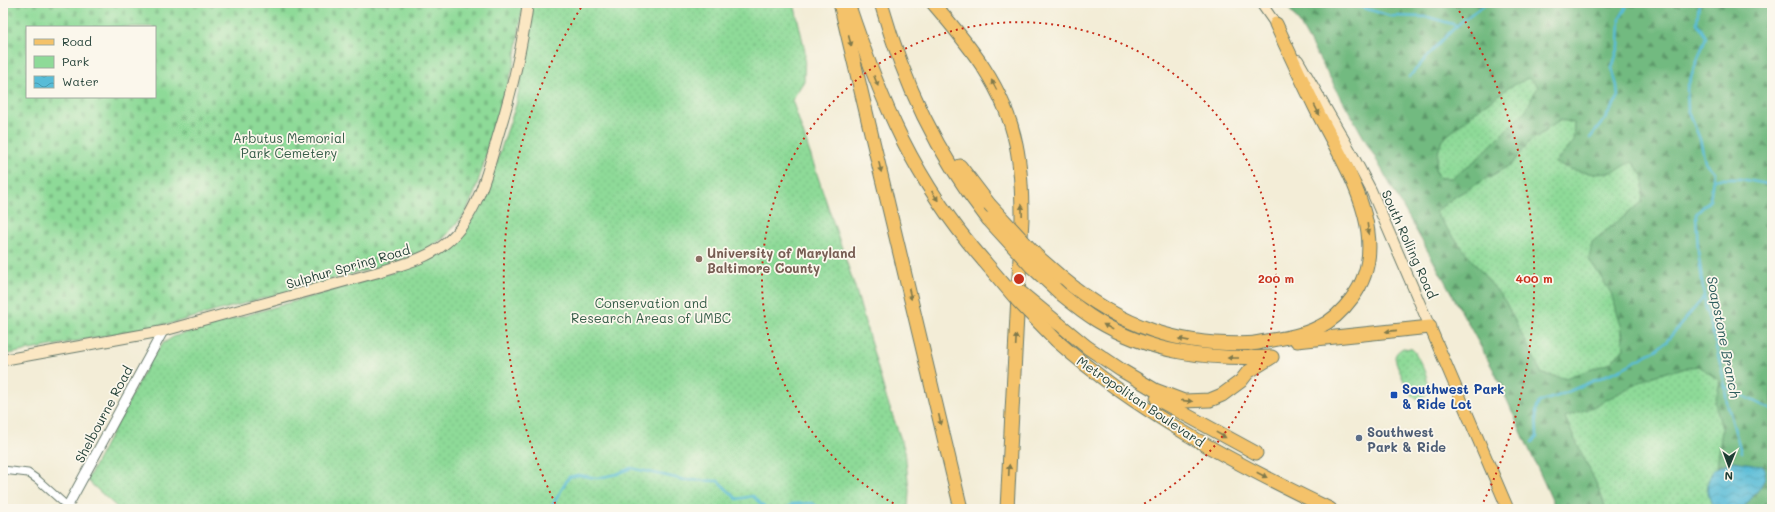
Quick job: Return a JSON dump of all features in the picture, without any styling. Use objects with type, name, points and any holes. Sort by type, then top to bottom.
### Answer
[{"type":"highway","points":[[840,3],[961,509]]},
{"type":"highway","name":"Metropolitan Boulevard","points":[[848,3],[875,80],[905,147],[923,178],[963,237],[1018,301],[1058,333],[1080,361],[1113,385],[1196,439],[1255,472],[1330,509]]},
{"type":"highway","points":[[882,3],[910,70],[938,129],[954,158],[989,204],[1032,252],[1083,295],[1102,308],[1150,330],[1172,337],[1195,342],[1220,344],[1251,344],[1306,340],[1430,327]]},
{"type":"highway","points":[[882,3],[901,66],[921,112],[965,190],[988,219],[1032,267],[1061,294],[1094,319],[1119,333],[1146,343],[1195,356],[1220,358],[1272,357],[1248,372],[1232,388],[1222,395],[1210,400],[1184,402],[1155,390],[1121,370],[1087,347],[1058,333]]},
{"type":"highway","points":[[933,3],[963,38],[984,66],[997,90],[1009,118],[1016,145],[1021,178],[1022,218],[1007,509]]},
{"type":"highway","points":[[1251,344],[1304,333],[1319,327],[1346,307],[1357,291],[1365,273],[1370,244],[1362,206],[1345,165],[1304,84],[1276,24]]},
{"type":"highway","points":[[1058,333],[1084,354],[1117,376],[1256,454]]},
{"type":"main road","name":"Sulphur Spring Road","points":[[3,360],[163,331],[412,262],[445,244],[458,231],[468,216],[488,171],[519,63],[528,3]]},
{"type":"main road","name":"South Rolling Road","points":[[1261,3],[1276,24],[1318,92],[1354,157],[1389,230],[1508,509]]},
{"type":"street","name":"Shelbourne Road","points":[[66,508],[163,331]]},
{"type":"street","points":[[3,470],[28,473],[38,480],[66,508]]},
{"type":"green space","name":"Arbutus Memorial Park Cemetery","points":[[3,3],[523,3],[515,61],[474,194],[465,214],[444,238],[429,248],[410,257],[169,324],[3,355]]},
{"type":"green space","name":"Conservation and Research Areas of UMBC","points":[[532,3],[794,3],[805,51],[804,81],[792,100],[855,287],[886,397],[905,451],[909,490],[908,509],[119,509],[87,480],[151,359],[162,344],[175,336],[419,265],[441,253],[466,230],[489,184],[516,105],[530,33]]},
{"type":"green space","points":[[1285,3],[1772,3],[1772,509],[1743,509],[1764,481],[1736,461],[1731,461],[1717,467],[1722,429],[1715,403],[1720,381],[1699,366],[1670,371],[1647,378],[1593,407],[1565,417],[1597,485],[1606,509],[1556,509],[1494,371],[1298,21]],"holes":[[[1528,78],[1538,86],[1526,110],[1477,159],[1452,178],[1440,178],[1435,170],[1442,140],[1476,111],[1508,88]],[[1561,120],[1574,123],[1573,143],[1555,163],[1567,168],[1598,174],[1614,171],[1632,162],[1644,177],[1642,202],[1592,242],[1589,259],[1611,293],[1621,325],[1624,349],[1610,363],[1565,378],[1542,374],[1505,301],[1435,212],[1456,196],[1512,164],[1529,142]]]},
{"type":"green space","points":[[1772,3],[1772,509],[1586,509],[1442,221],[1435,212],[1446,178],[1440,178],[1391,94]]},
{"type":"green space","points":[[1403,348],[1412,349],[1415,352],[1424,370],[1428,390],[1425,395],[1419,398],[1412,396],[1410,393],[1402,377],[1395,357],[1398,351]]},
{"type":"water","points":[[1732,461],[1761,465],[1765,468],[1765,479],[1743,509],[1714,509],[1708,494],[1709,480],[1714,469]]},
{"type":"waterway","points":[[1348,3],[1390,16],[1428,17],[1456,25]]},
{"type":"waterway","points":[[1409,77],[1456,27],[1466,18],[1489,3]]},
{"type":"waterway","points":[[1590,138],[1605,119],[1618,98],[1617,86],[1612,68],[1619,46],[1620,18],[1626,8],[1627,3]]},
{"type":"waterway","name":"Soapstone Branch","points":[[1699,3],[1697,23],[1706,37],[1687,88],[1688,110],[1700,139],[1705,162],[1714,172],[1710,200],[1696,214],[1698,250],[1706,310],[1724,380],[1727,403],[1741,452]]},
{"type":"waterway","points":[[1713,179],[1741,179],[1772,185]]},
{"type":"waterway","points":[[1532,442],[1537,437],[1536,410],[1539,402],[1558,396],[1623,368],[1656,350],[1665,343],[1704,297]]},
{"type":"waterway","points":[[1725,387],[1772,410]]},
{"type":"waterway","points":[[548,509],[552,506],[569,477],[578,475],[597,478],[617,474],[631,468],[685,480],[718,481],[737,499],[753,496],[766,509]]},
{"type":"waterway","points":[[787,509],[792,504],[812,503],[821,509]]},
{"type":"place","name":"University of Maryland Baltimore County","points":[[699,259]]},
{"type":"place","name":"Southwest Park & Ride Lot","points":[[1394,395]]},
{"type":"place","name":"Southwest Park & Ride","points":[[1359,438]]}]
